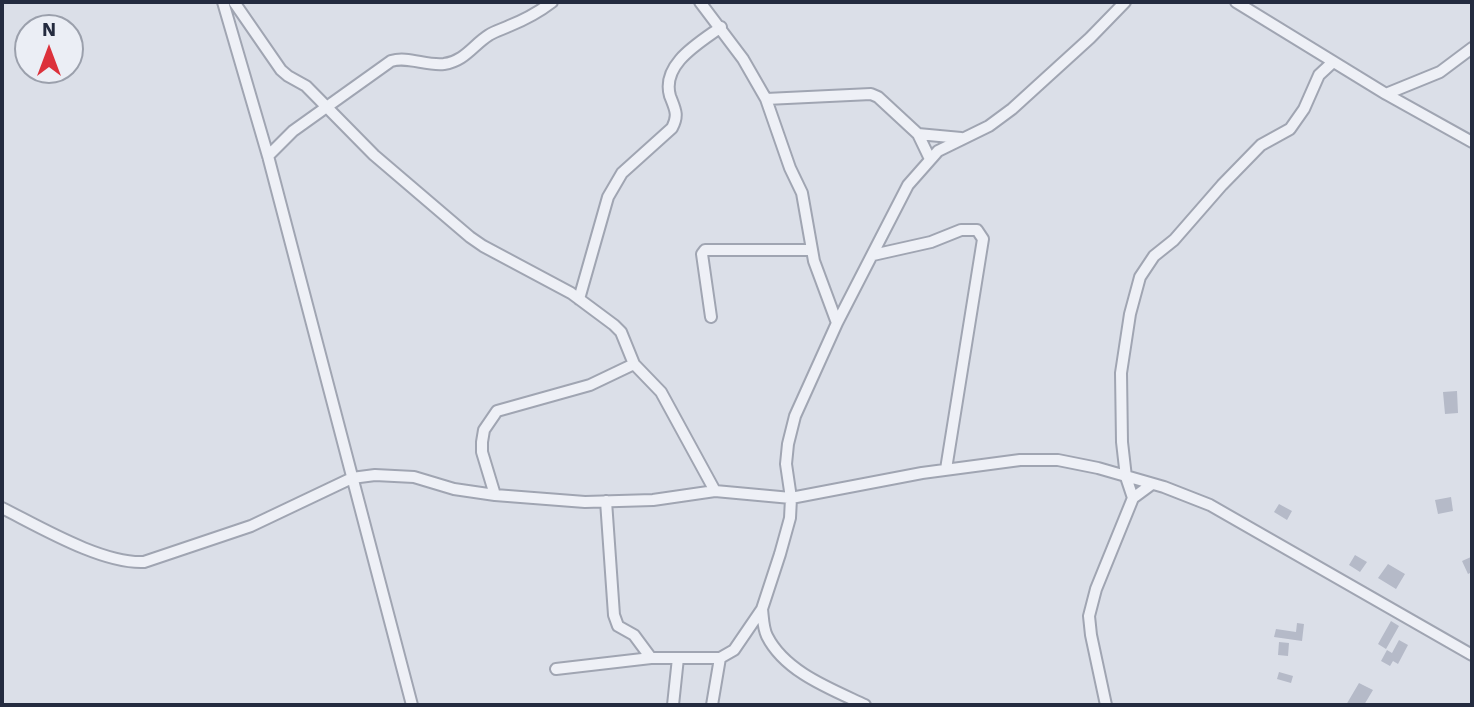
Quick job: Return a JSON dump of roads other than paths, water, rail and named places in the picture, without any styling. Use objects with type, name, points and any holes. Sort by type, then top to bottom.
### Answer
[{"type":"street","points":[[223,2],[268,156],[412,705]]},
{"type":"street","points":[[234,2],[281,70],[306,86],[374,155],[470,237],[579,299],[621,332],[634,364],[661,392],[715,492]]},
{"type":"street","points":[[268,156],[286,137],[391,61],[402,59],[427,64],[457,61],[467,56],[491,33],[527,18],[552,2]]},
{"type":"street","points":[[700,2],[721,27],[766,99],[790,168],[802,193],[811,250],[837,323]]},
{"type":"street","points":[[556,669],[651,658],[720,658],[733,650],[762,609],[790,518],[791,498],[786,464],[795,416],[837,323],[908,185],[938,151],[989,126],[1012,109],[1125,2]]},
{"type":"street","points":[[1236,2],[1386,94],[1472,142]]},
{"type":"street","points":[[579,299],[608,197],[622,173],[672,128],[676,121],[677,112],[670,94],[670,76],[688,51],[721,27]]},
{"type":"street","points":[[1386,94],[1440,72],[1472,48]]},
{"type":"street","points":[[1133,498],[1126,477],[1122,442],[1121,373],[1128,326],[1140,277],[1154,256],[1174,240],[1261,145],[1290,129],[1304,109],[1318,75],[1333,62]]},
{"type":"street","points":[[766,99],[871,94],[878,97],[918,134],[930,159]]},
{"type":"street","points":[[918,134],[962,138]]},
{"type":"street","points":[[873,255],[931,242],[969,229],[977,230],[983,239],[946,470]]},
{"type":"street","points":[[711,317],[702,254],[705,250],[811,250]]},
{"type":"street","points":[[495,495],[482,452],[482,442],[484,430],[497,411],[590,385],[634,364]]},
{"type":"street","points":[[2,508],[71,542],[130,563],[145,562],[251,526],[352,478],[393,475],[414,477],[454,489],[495,495],[585,502],[653,500],[715,492],[791,498],[946,470],[1020,460],[1058,460],[1152,484],[1209,505],[1472,655]]},
{"type":"street","points":[[1106,705],[1089,616],[1103,569],[1133,498],[1152,484]]},
{"type":"street","points":[[606,502],[614,615],[618,626],[634,635],[651,658]]},
{"type":"street","points":[[762,609],[766,634],[781,655],[801,671],[865,705]]},
{"type":"street","points":[[743,635],[766,634]]},
{"type":"street","points":[[673,705],[678,658]]},
{"type":"street","points":[[712,705],[720,658]]}]
